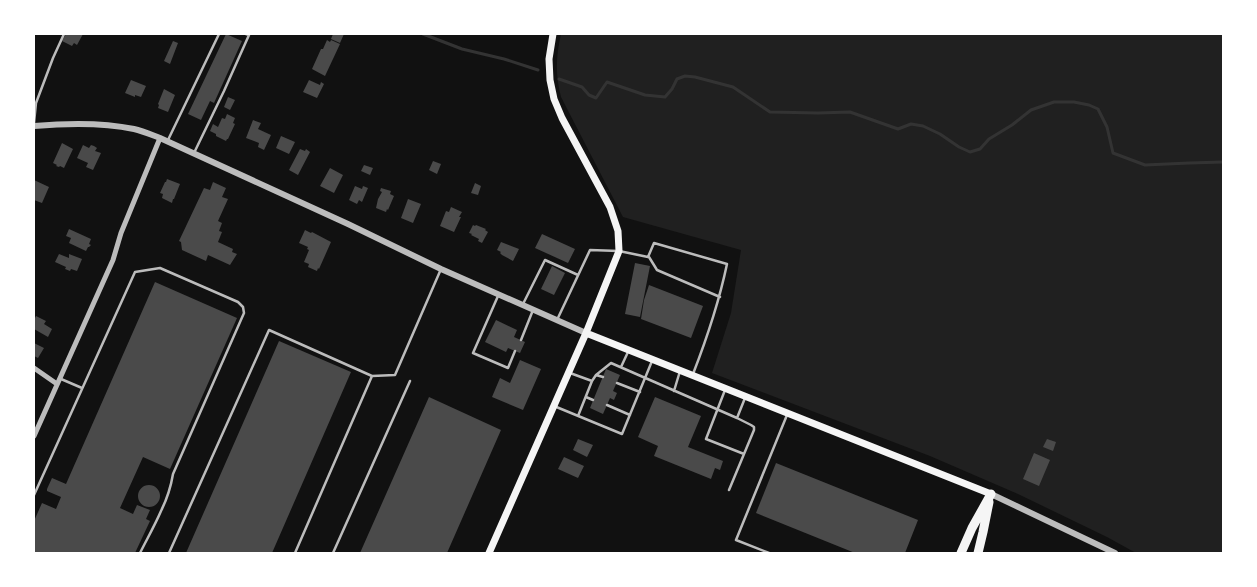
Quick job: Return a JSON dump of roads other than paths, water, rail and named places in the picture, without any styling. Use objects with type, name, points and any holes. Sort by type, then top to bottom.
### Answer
[{"type":"highway","points":[[961,553],[972,528],[991,494]]},
{"type":"highway","points":[[978,553],[991,494]]},
{"type":"main road","points":[[489,553],[586,333],[618,251],[618,231],[610,207],[562,118],[554,99],[550,80],[549,59],[553,34]]},
{"type":"main road","points":[[586,333],[991,494]]},
{"type":"street","points":[[34,124],[108,124],[136,129],[168,141],[441,269],[586,333]]},
{"type":"street","points":[[34,436],[113,260],[121,233],[160,138]]},
{"type":"street","points":[[34,368],[57,384]]},
{"type":"street","points":[[991,494],[1116,553]]},
{"type":"lane","points":[[34,124],[36,104],[64,34]]},
{"type":"lane","points":[[168,141],[219,34]]},
{"type":"lane","points":[[194,153],[224,91],[248,34]]},
{"type":"lane","points":[[648,257],[654,243],[727,264],[720,296],[693,376]]},
{"type":"lane","points":[[557,321],[590,250],[618,251],[648,257],[656,270],[720,296]]},
{"type":"lane","points":[[522,305],[545,260],[578,275]]},
{"type":"lane","points":[[34,493],[135,272],[160,268],[238,302],[244,306],[244,313],[173,474],[162,510],[140,553]]},
{"type":"lane","points":[[169,553],[269,330],[372,376],[395,375],[441,269]]},
{"type":"lane","points":[[498,295],[472,353],[508,368],[515,351]]},
{"type":"lane","points":[[521,340],[533,310]]},
{"type":"lane","points":[[621,367],[628,350]]},
{"type":"lane","points":[[553,406],[622,434],[653,360]]},
{"type":"lane","points":[[578,416],[592,381],[596,375],[611,363],[751,424],[754,430],[729,490]]},
{"type":"lane","points":[[674,391],[680,371]]},
{"type":"lane","points":[[568,373],[592,381]]},
{"type":"lane","points":[[596,375],[603,377]]},
{"type":"lane","points":[[295,553],[372,376]]},
{"type":"lane","points":[[59,378],[82,388]]},
{"type":"lane","points":[[333,553],[410,382]]},
{"type":"lane","points":[[617,383],[640,392]]},
{"type":"lane","points":[[726,389],[706,439],[744,454]]},
{"type":"lane","points":[[586,397],[594,400]]},
{"type":"lane","points":[[737,418],[746,397]]},
{"type":"lane","points":[[607,405],[630,415]]},
{"type":"lane","points":[[769,553],[736,540],[788,414]]},
{"type":"waterway","points":[[423,34],[462,49],[504,59],[538,70]]},
{"type":"waterway","points":[[559,79],[582,87],[589,95],[596,98],[607,82],[645,95],[665,97],[677,79],[685,76],[695,77],[733,87],[770,112],[850,112],[898,129],[911,124],[923,126],[970,152],[980,149],[989,139],[1012,125],[1031,110],[1054,102],[1074,102],[1098,109],[1107,127],[1113,153],[1145,165],[1223,162]]}]
